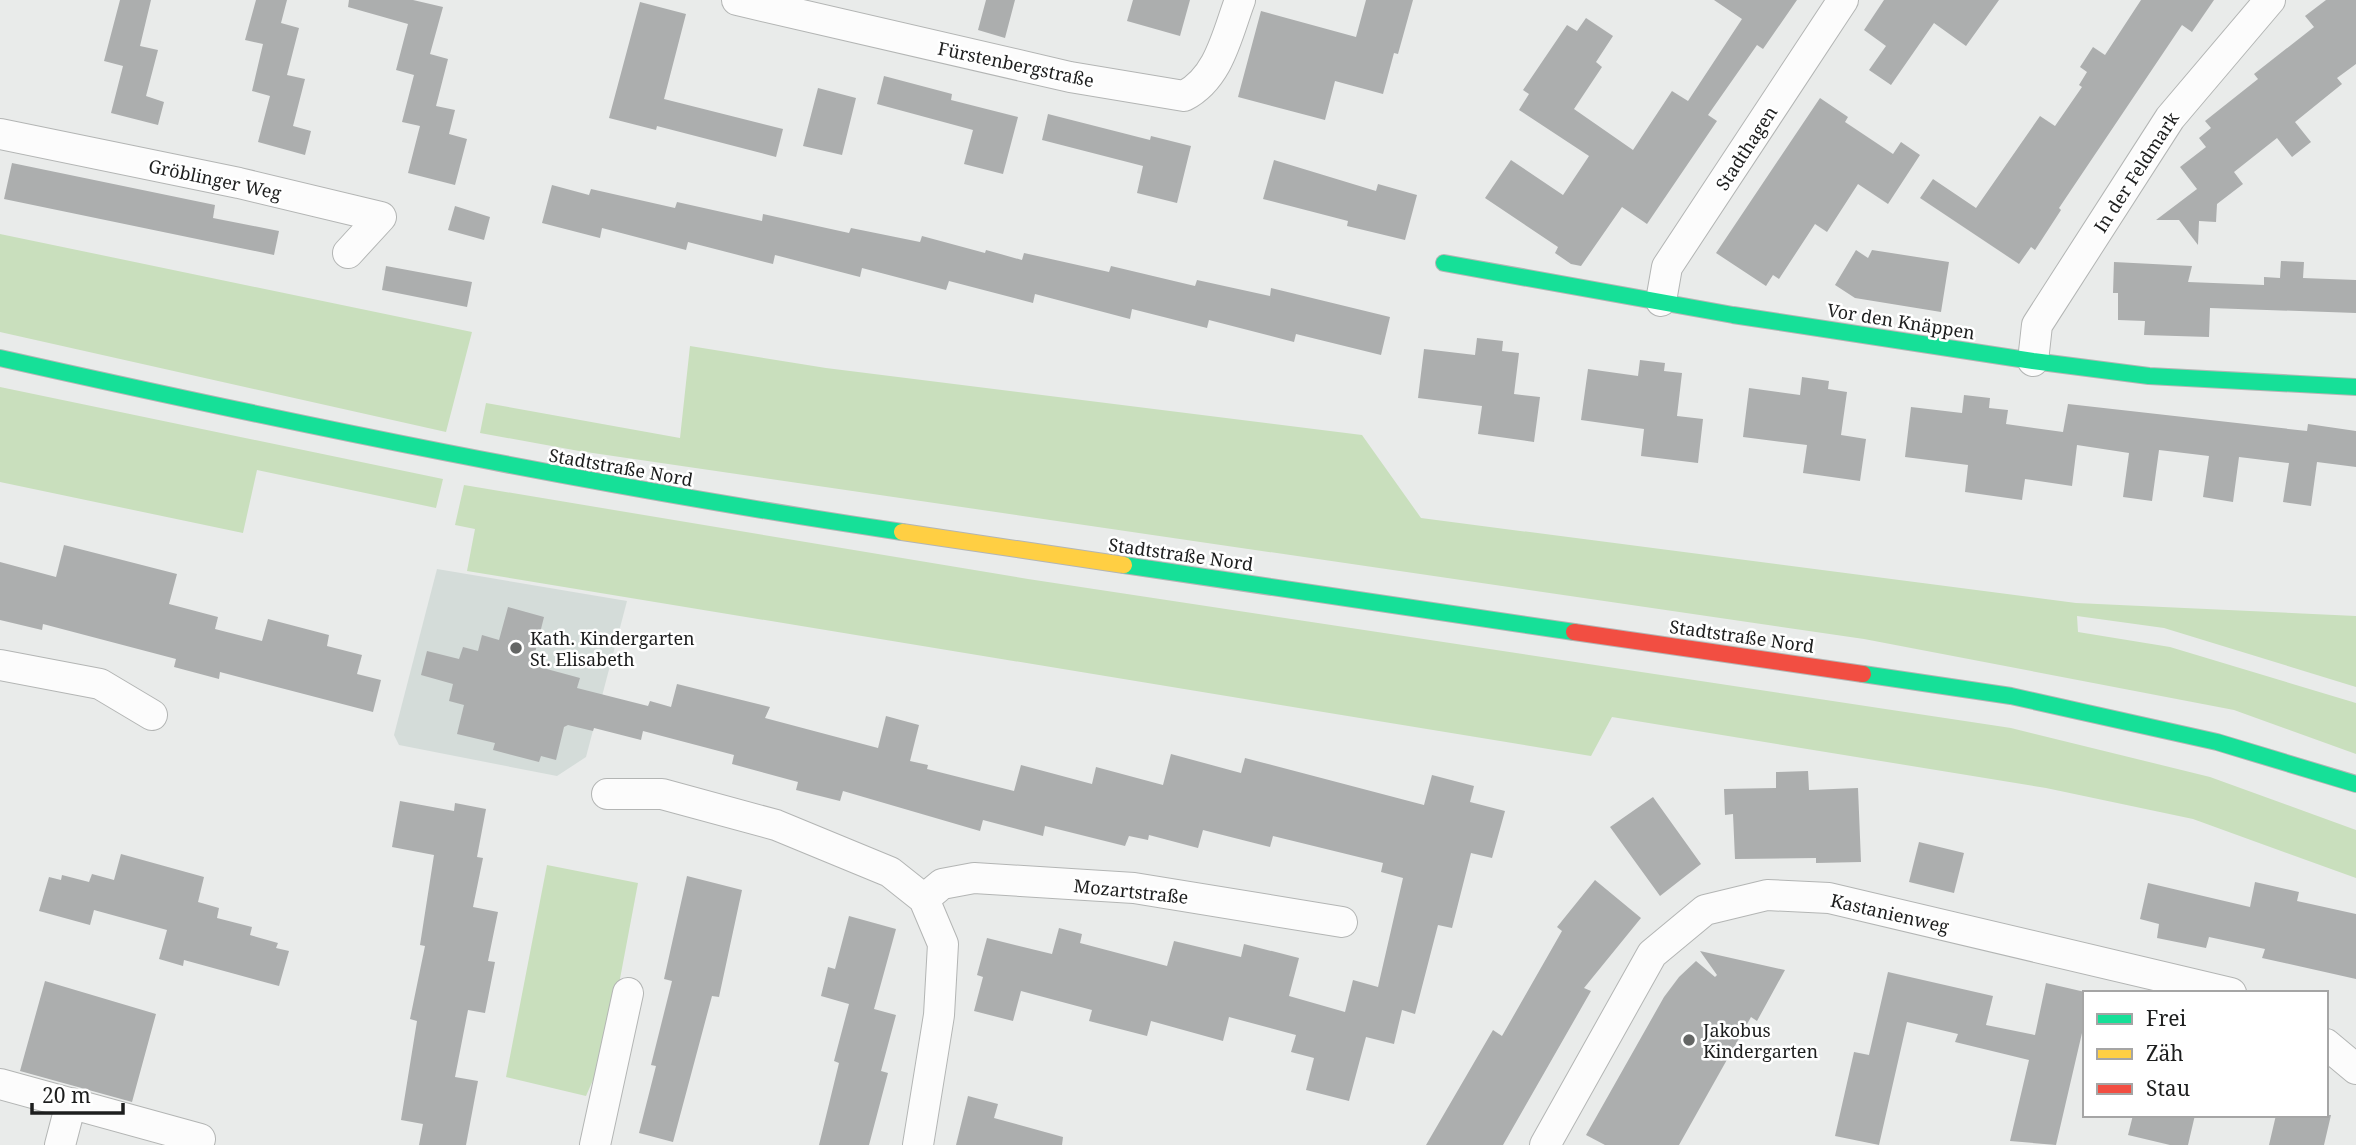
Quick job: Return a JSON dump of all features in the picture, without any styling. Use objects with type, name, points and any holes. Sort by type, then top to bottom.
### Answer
[{"type":"main road","name":"Vor den Knäppen","points":[[1444,263],[2033,361],[2148,376],[2356,387]]},
{"type":"main road","name":"Stadtstraße Nord","points":[[0,358],[291,423],[526,470],[785,515],[2011,696],[2217,742],[2356,784]]},
{"type":"street","name":"Fürstenbergstraße","points":[[737,0],[1070,77],[1184,96],[1200,88],[1213,70],[1240,0]]},
{"type":"street","name":"Stadthagen","points":[[1661,301],[1667,267],[1843,0]]},
{"type":"street","name":"In der Feldmark","points":[[2033,361],[2037,325],[2170,118],[2270,0]]},
{"type":"street","name":"Gröblinger Weg","points":[[0,134],[239,183],[381,217],[348,253]]},
{"type":"street","points":[[0,666],[100,684],[152,715]]},
{"type":"street","points":[[607,794],[662,794],[776,825],[890,872],[924,899],[943,944],[939,1015],[918,1145]]},
{"type":"street","name":"Mozartstraße","points":[[924,899],[942,884],[974,878],[1134,888],[1342,922]]},
{"type":"street","name":"Kastanienweg","points":[[1545,1145],[1652,954],[1705,910],[1767,895],[1829,898],[2223,991]]},
{"type":"street","points":[[595,1145],[628,993]]},
{"type":"street","points":[[2328,1046],[2356,1069]]},
{"type":"street","points":[[0,1084],[200,1139]]},
{"type":"street","points":[[60,1145],[71,1103]]},
{"type":"shaded area","name":"Kath. Kindergarten St. Elisabeth","points":[[437,569],[627,601],[586,757],[557,776],[399,745],[394,735]]},
{"type":"green space","points":[[0,234],[472,332],[446,432],[0,332]]},
{"type":"green space","points":[[690,346],[826,368],[1362,435],[1421,518],[2076,603],[2356,616],[2356,687],[2164,628],[2077,616],[2078,632],[2170,647],[2356,703],[2356,754],[2234,710],[1864,639],[579,451],[480,433],[486,403],[680,438]]},
{"type":"green space","points":[[0,387],[443,479],[436,508],[257,470],[243,533],[0,482]]},
{"type":"green space","points":[[464,485],[1028,579],[2011,728],[2210,777],[2356,830],[2356,878],[2193,819],[2046,788],[1612,717],[1591,756],[467,571],[475,529],[455,525]]},
{"type":"green space","points":[[547,865],[638,883],[607,1048],[586,1096],[506,1077]]},
{"type":"building","points":[[120,0],[151,0],[140,46],[158,50],[146,96],[164,102],[158,125],[111,113],[123,66],[104,61]]},
{"type":"building","points":[[256,0],[287,0],[281,23],[299,28],[287,75],[305,79],[293,126],[311,131],[305,155],[258,142],[270,96],[252,91],[263,44],[245,40]]},
{"type":"building","points":[[349,0],[413,0],[443,7],[430,54],[448,59],[436,106],[455,110],[449,134],[467,139],[455,185],[408,173],[420,126],[402,122],[414,75],[396,70],[408,24],[348,7]]},
{"type":"building","points":[[986,0],[1015,0],[1005,38],[978,30]]},
{"type":"building","points":[[1133,0],[1190,0],[1180,36],[1127,21]]},
{"type":"building","points":[[1366,0],[1413,0],[1398,54],[1394,53],[1383,94],[1335,81],[1325,120],[1238,97],[1261,11],[1356,37]]},
{"type":"building","points":[[1714,0],[1797,0],[1763,49],[1757,45],[1708,115],[1717,121],[1647,224],[1622,207],[1581,266],[1571,264],[1555,253],[1558,247],[1485,198],[1511,160],[1563,195],[1589,156],[1519,110],[1529,94],[1523,90],[1567,25],[1577,31],[1586,18],[1613,36],[1596,62],[1602,67],[1574,109],[1633,150],[1672,91],[1688,101],[1742,19]]},
{"type":"building","points":[[1884,0],[1999,0],[1966,46],[1934,23],[1891,85],[1869,70],[1886,46],[1864,30]]},
{"type":"building","points":[[2141,0],[2214,0],[2192,32],[2182,25],[2059,208],[2061,210],[2035,250],[2031,247],[2019,264],[1920,198],[1933,179],[1976,208],[2040,116],[2055,126],[2082,87],[2079,85],[2087,72],[2080,67],[2093,47],[2105,55]]},
{"type":"building","points":[[2326,0],[2356,0],[2356,64],[2337,78],[2342,84],[2295,122],[2311,142],[2292,157],[2277,138],[2234,172],[2243,184],[2217,204],[2216,222],[2199,221],[2198,245],[2179,220],[2156,220],[2197,189],[2180,167],[2206,147],[2199,138],[2211,128],[2205,121],[2258,79],[2254,74],[2314,27],[2305,16]]},
{"type":"building","points":[[640,2],[686,14],[664,99],[783,129],[776,157],[657,126],[656,130],[609,118]]},
{"type":"building","points":[[884,76],[952,94],[951,100],[1018,117],[1003,174],[964,164],[973,130],[877,104]]},
{"type":"building","points":[[818,88],[856,98],[842,155],[803,146]]},
{"type":"building","points":[[1820,98],[1848,117],[1845,122],[1893,154],[1901,142],[1920,155],[1888,204],[1858,184],[1827,232],[1815,224],[1779,279],[1773,275],[1766,286],[1716,253]]},
{"type":"building","points":[[1048,114],[1150,140],[1151,136],[1191,146],[1177,203],[1137,193],[1143,166],[1042,140]]},
{"type":"building","points":[[1274,160],[1376,191],[1378,184],[1417,195],[1405,240],[1347,226],[1348,221],[1263,199]]},
{"type":"building","points":[[12,163],[215,205],[213,218],[279,231],[274,255],[4,199]]},
{"type":"building","points":[[552,185],[589,195],[591,189],[675,208],[677,202],[762,221],[763,214],[849,233],[851,228],[920,242],[922,236],[1022,260],[1024,253],[1109,272],[1111,266],[1195,286],[1197,280],[1270,296],[1271,288],[1390,317],[1381,355],[1296,334],[1294,342],[1209,320],[1207,328],[1132,309],[1130,319],[1035,294],[1033,303],[949,281],[946,290],[862,268],[860,277],[775,255],[773,264],[688,242],[686,250],[602,228],[600,238],[542,223]]},
{"type":"building","points":[[455,206],[490,217],[484,240],[448,230]]},
{"type":"building","points":[[1856,250],[1868,258],[1872,250],[1949,262],[1941,312],[1855,298],[1835,285]]},
{"type":"building","points":[[2281,261],[2304,262],[2303,278],[2356,280],[2356,313],[2210,308],[2209,337],[2144,335],[2145,321],[2118,320],[2118,293],[2113,293],[2114,262],[2192,266],[2188,282],[2264,285],[2264,277],[2280,278]]},
{"type":"building","points":[[386,266],[472,282],[467,307],[382,290]]},
{"type":"building","points":[[1477,338],[1503,341],[1502,351],[1519,353],[1514,394],[1540,397],[1534,442],[1478,434],[1482,406],[1418,398],[1424,349],[1475,355]]},
{"type":"building","points":[[1640,360],[1665,363],[1664,371],[1682,373],[1677,416],[1703,419],[1698,463],[1641,456],[1644,429],[1581,420],[1588,369],[1638,376]]},
{"type":"building","points":[[1802,377],[1829,381],[1828,389],[1847,392],[1841,435],[1866,439],[1860,481],[1803,473],[1807,445],[1743,437],[1749,388],[1800,395]]},
{"type":"building","points":[[1964,395],[1990,398],[1989,408],[2008,410],[2006,424],[2063,432],[2068,404],[2307,431],[2308,424],[2356,431],[2356,467],[2317,462],[2311,506],[2283,502],[2289,463],[2239,457],[2233,502],[2203,497],[2209,456],[2159,450],[2152,501],[2123,497],[2129,453],[2077,445],[2072,486],[2025,479],[2022,500],[1965,492],[1968,465],[1905,457],[1911,407],[1962,413]]},
{"type":"building","points":[[64,545],[177,574],[169,604],[218,617],[215,629],[262,641],[268,619],[329,635],[327,646],[362,655],[357,674],[381,680],[373,712],[220,672],[219,679],[174,667],[176,659],[43,624],[42,630],[0,620],[0,562],[56,577]]},
{"type":"building","points":[[508,607],[544,617],[532,665],[580,678],[577,688],[648,706],[650,701],[671,707],[677,684],[770,707],[765,718],[878,748],[886,716],[919,725],[910,761],[928,765],[927,769],[1014,791],[1021,765],[1092,784],[1096,767],[1163,785],[1171,754],[1241,773],[1245,758],[1424,805],[1432,775],[1474,786],[1470,802],[1505,811],[1492,858],[1471,853],[1452,928],[1438,925],[1415,1014],[1402,1010],[1394,1044],[1366,1037],[1349,1101],[1306,1090],[1314,1058],[1291,1052],[1296,1035],[1229,1017],[1223,1041],[1151,1021],[1147,1036],[1089,1021],[1092,1010],[1021,991],[1013,1021],[974,1011],[983,977],[977,975],[987,938],[1052,954],[1059,928],[1082,934],[1080,943],[1167,966],[1174,941],[1241,957],[1244,944],[1299,958],[1289,996],[1345,1012],[1353,980],[1378,987],[1403,878],[1381,872],[1383,863],[1273,836],[1270,847],[1203,830],[1198,848],[1149,835],[1148,840],[1129,836],[1125,846],[1045,826],[1043,836],[983,820],[980,831],[843,791],[840,801],[796,790],[798,782],[732,764],[734,755],[643,731],[641,740],[594,728],[593,731],[568,725],[564,727],[556,760],[541,756],[539,762],[493,750],[495,743],[457,734],[464,705],[449,701],[453,684],[421,675],[427,651],[459,659],[463,647],[478,651],[482,635],[499,640]]},
{"type":"building","points":[[1808,771],[1809,790],[1858,788],[1861,862],[1816,863],[1816,858],[1735,859],[1733,814],[1725,815],[1724,789],[1776,788],[1776,772]]},
{"type":"building","points":[[1653,797],[1701,864],[1660,896],[1610,827]]},
{"type":"building","points":[[400,801],[454,811],[455,803],[486,809],[477,857],[483,858],[473,907],[498,912],[488,961],[495,962],[485,1013],[468,1010],[455,1077],[478,1081],[466,1145],[419,1145],[423,1124],[401,1120],[417,1021],[410,1019],[425,946],[420,945],[434,855],[392,847]]},
{"type":"building","points":[[1919,842],[1964,853],[1954,893],[1909,882]]},
{"type":"building","points":[[121,854],[204,877],[198,902],[219,908],[217,918],[252,927],[250,935],[278,943],[276,948],[289,951],[279,986],[184,960],[183,966],[159,959],[167,930],[94,910],[90,925],[39,911],[49,877],[61,880],[62,875],[89,882],[92,874],[114,880]]},
{"type":"building","points":[[687,876],[742,890],[719,997],[712,996],[673,1142],[639,1133],[656,1066],[651,1065],[672,981],[664,979]]},
{"type":"building","points":[[1595,880],[1641,918],[1584,988],[1591,991],[1503,1145],[1426,1145],[1493,1030],[1502,1036],[1562,931],[1557,927]]},
{"type":"building","points":[[2255,882],[2299,892],[2297,901],[2356,914],[2356,979],[2262,958],[2265,949],[2209,937],[2206,948],[2157,938],[2159,924],[2140,919],[2148,883],[2250,907]]},
{"type":"building","points":[[849,916],[896,929],[874,1009],[896,1015],[881,1071],[888,1073],[869,1145],[819,1145],[839,1063],[834,1061],[849,1004],[821,996],[828,967],[835,969]]},
{"type":"building","name":"Jakobus Kindergarten","points":[[1700,951],[1785,970],[1757,1021],[1751,1017],[1679,1145],[1605,1145],[1586,1135],[1664,997],[1679,977],[1696,961],[1715,977],[1717,975]]},
{"type":"building","points":[[1888,972],[1993,996],[1986,1025],[2035,1035],[2046,983],[2083,992],[2083,1029],[2056,1145],[2010,1141],[2029,1060],[1955,1042],[1958,1034],[1907,1022],[1879,1145],[1835,1136],[1854,1052],[1869,1055]]},
{"type":"building","points":[[45,981],[156,1014],[132,1102],[20,1071]]},
{"type":"building","points":[[968,1096],[998,1104],[994,1118],[1063,1137],[1062,1145],[956,1145]]},
{"type":"building","points":[[2331,1115],[2324,1145],[2269,1145],[2276,1117]]},
{"type":"building","points":[[2132,1117],[2195,1117],[2188,1145],[2170,1145],[2128,1135]]},
{"type":"traffic: fast","points":[[1444,263],[1733,315],[2033,361],[2149,376],[2356,387]]},
{"type":"traffic: fast","points":[[0,358],[224,407],[562,475],[902,532]]},
{"type":"traffic: fast","points":[[1124,565],[1574,632]]},
{"type":"traffic: fast","points":[[1863,674],[2011,696],[2217,742],[2356,784]]},
{"type":"traffic: slow","points":[[902,532],[1124,565]]},
{"type":"traffic: jam","points":[[1574,632],[1863,674]]},
{"type":"place","name":"Kath. Kindergarten St. Elisabeth","points":[[516,648]]},
{"type":"place","name":"Jakobus Kindergarten","points":[[1689,1040]]}]
